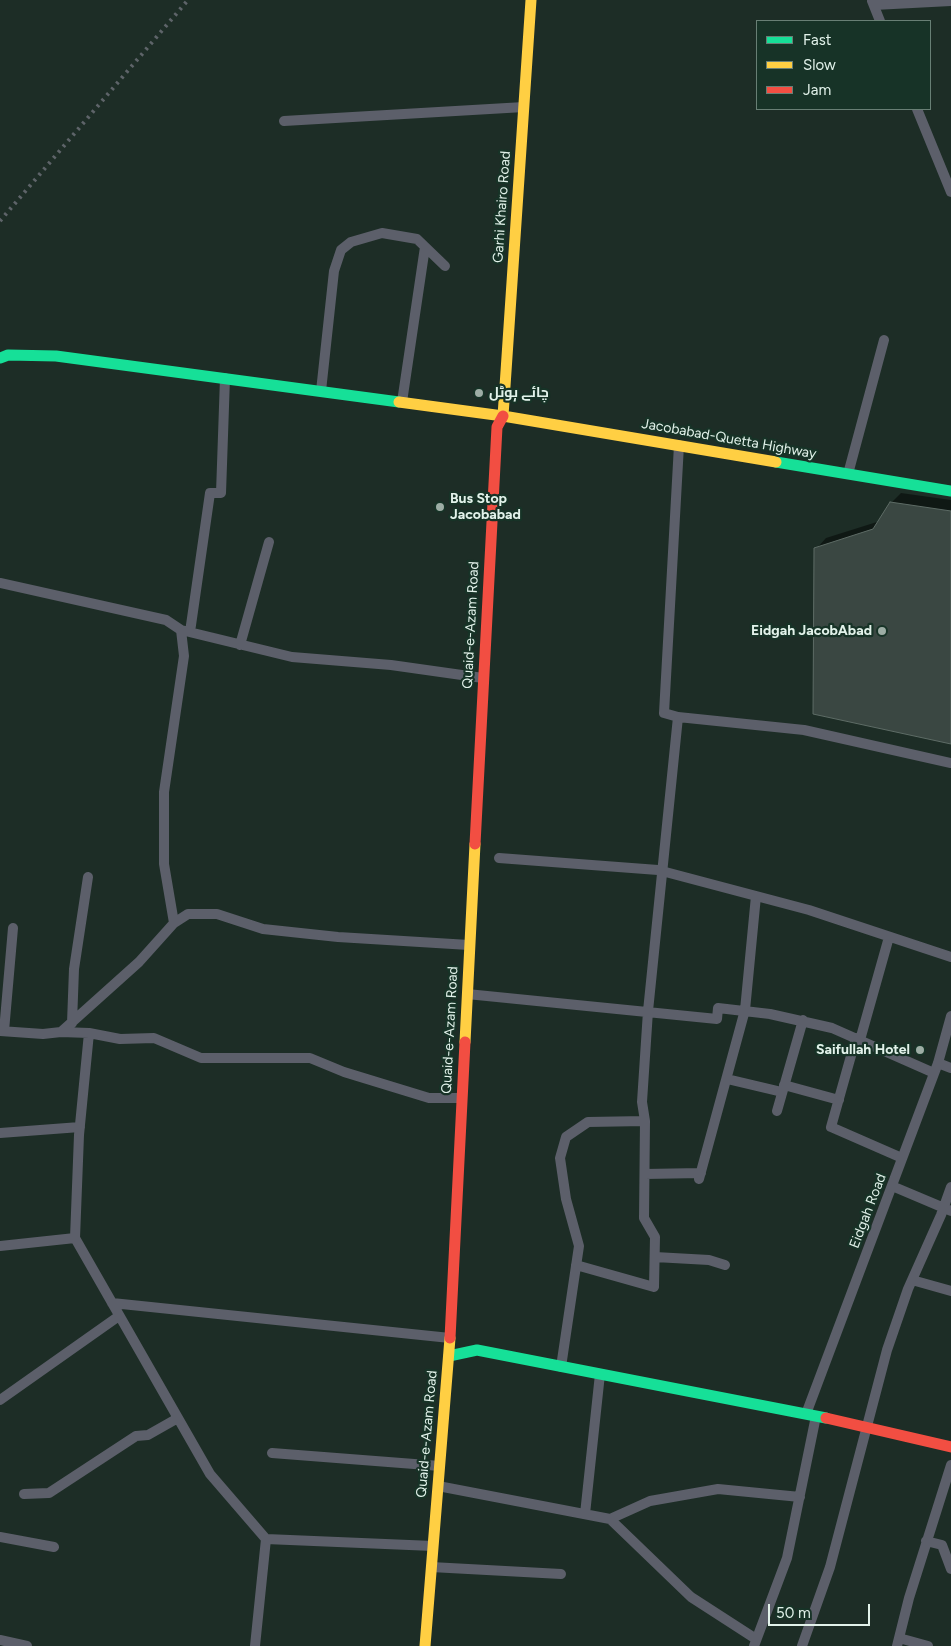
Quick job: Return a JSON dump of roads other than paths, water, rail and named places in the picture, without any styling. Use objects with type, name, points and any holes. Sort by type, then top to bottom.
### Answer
[{"type":"street","name":"Garhi Khairo Road","points":[[503,416],[531,0]]},
{"type":"street","points":[[880,20],[873,2],[951,1]]},
{"type":"street","points":[[284,121],[524,107]]},
{"type":"street","points":[[917,110],[951,192]]},
{"type":"street","points":[[321,391],[334,271],[341,250],[351,242],[382,233],[417,239],[445,266]]},
{"type":"street","points":[[402,402],[425,247]]},
{"type":"street","points":[[848,474],[884,340]]},
{"type":"street","name":"Jacobabad-Quetta Highway","points":[[0,358],[8,355],[56,356],[503,416],[951,492]]},
{"type":"street","points":[[174,923],[164,864],[164,792],[184,656],[185,631],[210,493],[221,493],[225,378]]},
{"type":"street","name":"Quaid-e-Azam Road","points":[[425,1646],[449,1356],[497,427],[503,416]]},
{"type":"street","points":[[679,446],[664,713],[678,718],[804,730],[951,763]]},
{"type":"street","points":[[240,645],[269,542]]},
{"type":"street","points":[[0,583],[166,620],[185,631],[292,657],[391,666],[483,678]]},
{"type":"street","points":[[576,1265],[654,1287],[656,1237],[644,1218],[645,1121],[642,1102],[648,1012],[664,872],[678,718]]},
{"type":"street","points":[[499,858],[664,872],[809,910],[951,958]]},
{"type":"street","points":[[72,1023],[74,969],[88,877]]},
{"type":"street","points":[[644,1174],[700,1176],[745,1010],[756,896]]},
{"type":"street","points":[[61,1032],[139,962],[174,923],[188,914],[217,914],[263,929],[338,937],[469,945]]},
{"type":"street","points":[[13,928],[2,1031],[43,1034],[61,1032],[89,1033],[120,1039],[154,1038],[201,1058],[310,1058],[344,1072],[429,1098],[462,1098]]},
{"type":"street","points":[[889,937],[831,1126],[902,1158]]},
{"type":"street","points":[[467,994],[717,1019],[718,1008],[745,1010],[803,1020],[832,1028],[936,1068],[951,1068]]},
{"type":"street","name":"Eidgah Road","points":[[755,1642],[787,1558],[800,1497],[811,1415],[936,1068],[951,1016]]},
{"type":"street","points":[[777,1112],[803,1020]]},
{"type":"street","points":[[89,1033],[80,1128],[75,1238],[210,1474],[266,1539],[255,1646]]},
{"type":"street","points":[[726,1079],[838,1100]]},
{"type":"street","points":[[562,1367],[578,1246],[566,1199],[560,1158],[566,1137],[588,1122],[645,1121]]},
{"type":"street","points":[[0,1133],[80,1128]]},
{"type":"street","points":[[892,1186],[947,1209]]},
{"type":"street","points":[[802,1646],[830,1567],[887,1350],[912,1280],[947,1209],[951,1188]]},
{"type":"street","points":[[0,1246],[75,1238]]},
{"type":"street","points":[[655,1258],[709,1260],[726,1265]]},
{"type":"street","points":[[912,1280],[951,1290]]},
{"type":"street","points":[[112,1302],[450,1338]]},
{"type":"street","points":[[0,1400],[119,1316]]},
{"type":"street","points":[[449,1356],[477,1350],[811,1415],[951,1447]]},
{"type":"street","points":[[585,1514],[600,1374]]},
{"type":"street","points":[[24,1494],[49,1493],[136,1436],[148,1435],[178,1418]]},
{"type":"street","points":[[272,1453],[440,1466]]},
{"type":"street","points":[[928,1646],[898,1642],[926,1541],[951,1466]]},
{"type":"street","points":[[438,1486],[610,1519],[691,1597],[755,1642]]},
{"type":"street","points":[[610,1519],[650,1501],[718,1489],[800,1497]]},
{"type":"street","points":[[0,1537],[54,1547]]},
{"type":"street","points":[[266,1539],[433,1546]]},
{"type":"street","points":[[926,1541],[942,1545],[951,1569]]},
{"type":"street","points":[[431,1567],[561,1574]]},
{"type":"street","points":[[0,1640],[26,1646]]},
{"type":"railway","points":[[0,221],[188,0]]},
{"type":"place","name":"چائے ہوٹل","points":[[479,393]]},
{"type":"place","name":"Bus Stop Jacobabad","points":[[440,507]]},
{"type":"place","name":"Eidgah JacobAbad","points":[[882,631]]},
{"type":"place","name":"Saifullah Hotel","points":[[920,1050]]}]
